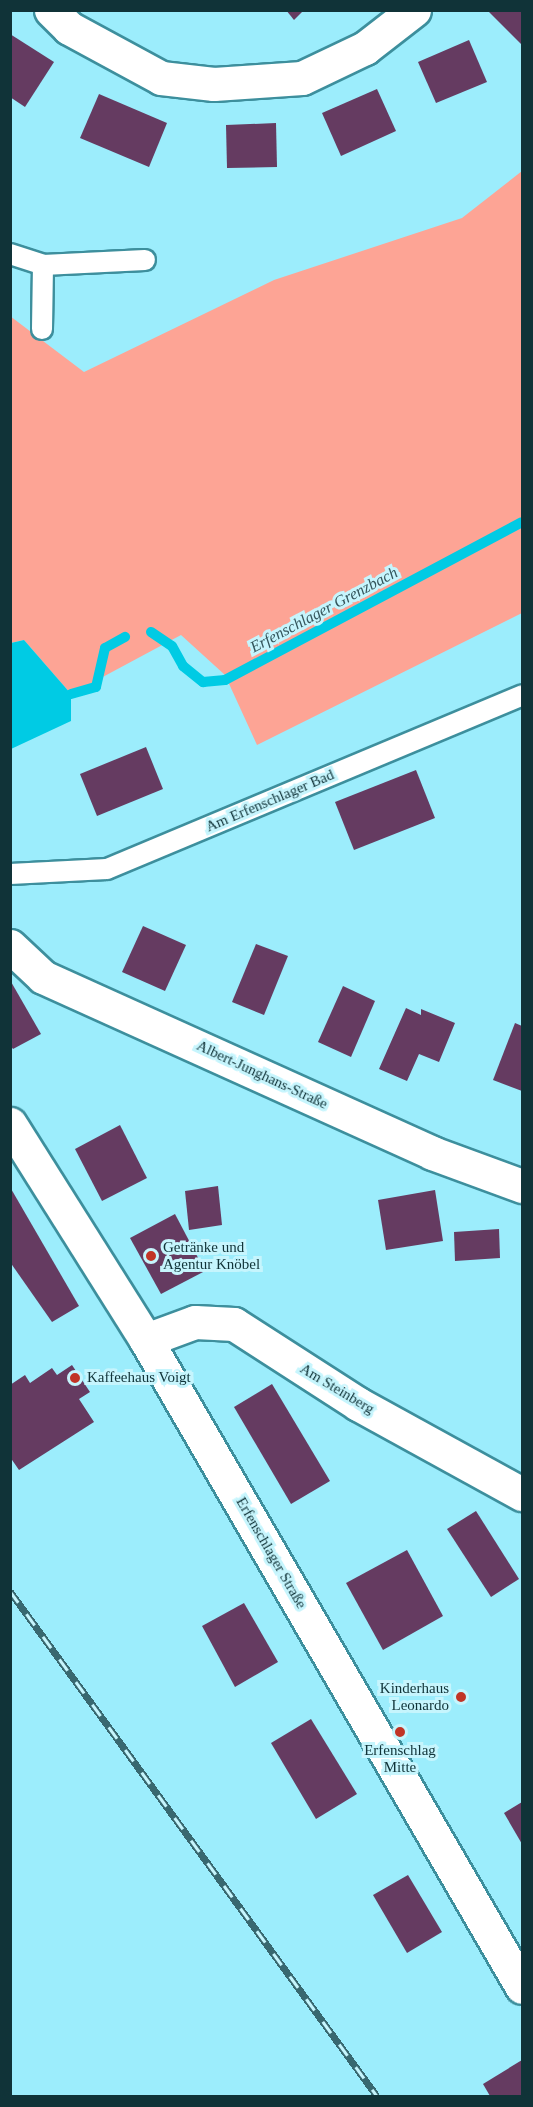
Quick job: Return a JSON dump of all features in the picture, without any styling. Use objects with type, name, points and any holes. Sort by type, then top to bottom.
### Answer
[{"type":"street","points":[[51,10],[69,28],[161,78],[249,84],[302,78],[365,48],[414,10]]},
{"type":"street","name":"Albert-Junghans-Straße","points":[[10,946],[43,977],[432,1153],[522,1186]]},
{"type":"street","name":"Erfenschlager Straße","points":[[10,1124],[146,1340],[522,1987]]},
{"type":"street","name":"Am Steinberg","points":[[146,1340],[195,1322],[234,1324],[358,1404],[522,1494]]},
{"type":"lane","points":[[10,254],[43,265],[145,260]]},
{"type":"lane","points":[[42,329],[43,265]]},
{"type":"lane","name":"Am Erfenschlager Bad","points":[[10,874],[107,869],[522,695]]},
{"type":"shaded area","points":[[522,171],[522,613],[257,745],[225,675],[181,635],[71,694],[24,640],[11,643],[10,316],[84,372],[274,280],[462,218]]},
{"type":"water","points":[[24,640],[71,694],[71,721],[11,749],[11,643]]},
{"type":"building","points":[[286,10],[304,10],[294,20]]},
{"type":"building","points":[[487,10],[522,10],[522,45]]},
{"type":"building","points":[[10,34],[54,62],[25,107],[10,97]]},
{"type":"building","points":[[469,40],[487,82],[436,103],[418,62]]},
{"type":"building","points":[[377,89],[396,131],[341,156],[322,113]]},
{"type":"building","points":[[99,94],[167,123],[149,167],[80,138]]},
{"type":"building","points":[[276,123],[277,167],[227,168],[226,125]]},
{"type":"building","points":[[146,747],[163,789],[97,816],[80,774]]},
{"type":"building","points":[[416,770],[435,818],[354,850],[335,802]]},
{"type":"building","points":[[143,926],[186,945],[165,991],[122,972]]},
{"type":"building","points":[[256,944],[288,956],[264,1015],[232,1002]]},
{"type":"building","points":[[10,980],[41,1034],[13,1049],[10,1045]]},
{"type":"building","points":[[343,986],[375,1001],[351,1057],[318,1042]]},
{"type":"building","points":[[406,1008],[421,1015],[421,1009],[455,1023],[439,1062],[419,1054],[407,1081],[379,1069]]},
{"type":"building","points":[[515,1023],[522,1026],[522,1091],[493,1080]]},
{"type":"building","points":[[120,1125],[147,1178],[102,1201],[75,1149]]},
{"type":"building","points":[[218,1186],[222,1225],[189,1230],[185,1191]]},
{"type":"building","points":[[10,1187],[79,1306],[52,1322],[10,1262]]},
{"type":"building","points":[[435,1190],[443,1241],[386,1250],[378,1200]]},
{"type":"building","points":[[175,1214],[205,1271],[161,1294],[130,1238]]},
{"type":"building","points":[[499,1229],[500,1258],[455,1261],[454,1232]]},
{"type":"building","points":[[72,1365],[90,1392],[79,1399],[94,1422],[19,1470],[10,1457],[10,1385],[25,1375],[30,1383],[52,1368],[57,1375]]},
{"type":"building","points":[[272,1384],[330,1481],[291,1504],[234,1407]]},
{"type":"building","points":[[476,1511],[519,1579],[491,1597],[447,1529]]},
{"type":"building","points":[[407,1550],[443,1616],[383,1650],[346,1583]]},
{"type":"building","points":[[244,1603],[278,1662],[235,1687],[202,1626]]},
{"type":"building","points":[[311,1719],[357,1794],[316,1819],[271,1743]]},
{"type":"building","points":[[522,1802],[522,1844],[504,1813]]},
{"type":"building","points":[[408,1875],[442,1932],[407,1953],[373,1895]]},
{"type":"building","points":[[522,2060],[522,2096],[490,2096],[483,2084]]},
{"type":"waterway","name":"Erfenschlager Grenzbach","points":[[151,632],[172,646],[183,666],[203,682],[225,680],[522,522]]},
{"type":"waterway","name":"Erfenschlager Grenzbach","points":[[71,694],[96,687],[105,648],[125,637]]},
{"type":"railway","points":[[10,1591],[377,2096]]},
{"type":"place","name":"Getränke und Agentur Knöbel","points":[[151,1256]]},
{"type":"place","name":"Kaffeehaus Voigt","points":[[75,1378]]},
{"type":"place","name":"Kinderhaus Leonardo","points":[[461,1697]]},
{"type":"place","name":"Erfenschlag Mitte","points":[[400,1732]]}]
